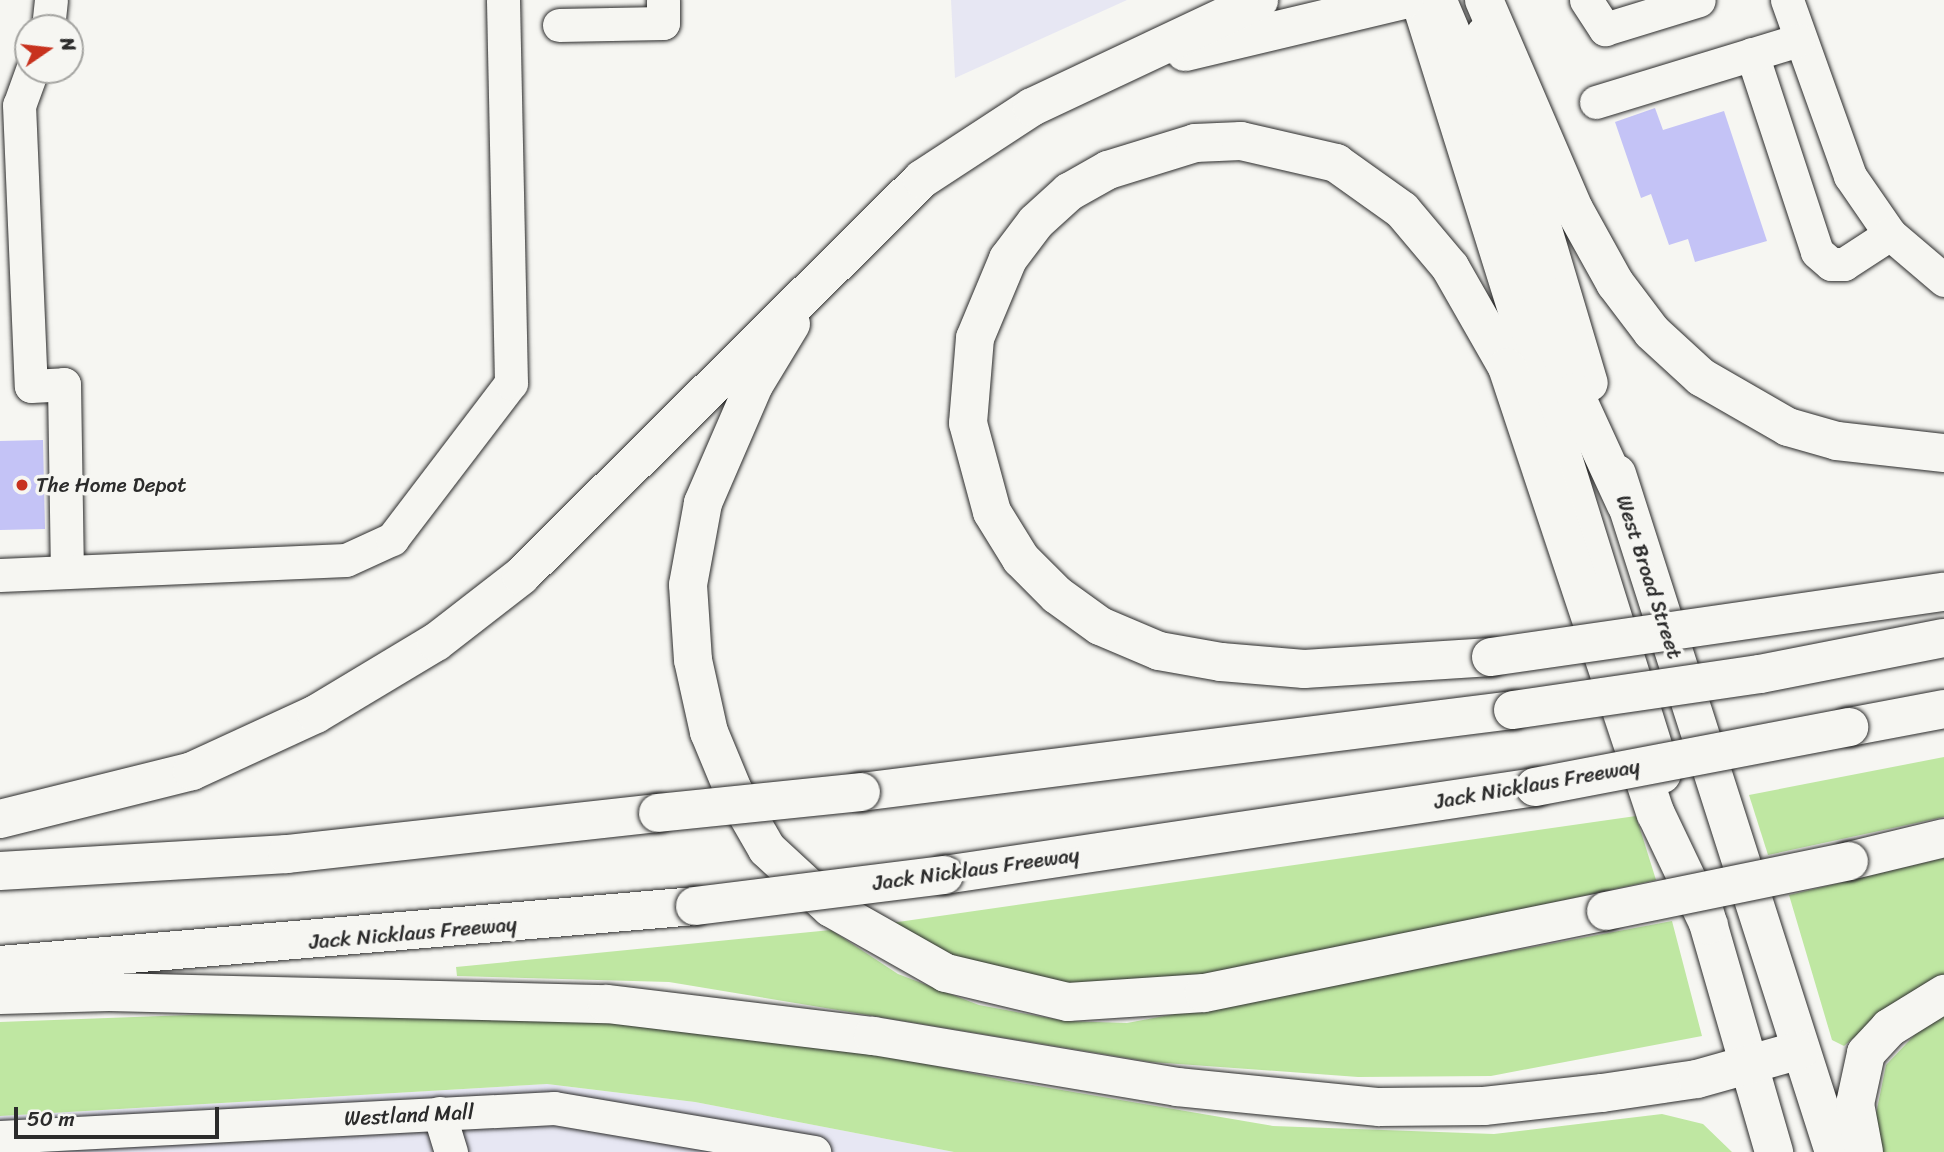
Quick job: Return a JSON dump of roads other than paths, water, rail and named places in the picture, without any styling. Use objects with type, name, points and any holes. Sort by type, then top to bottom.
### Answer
[{"type":"main road","points":[[0,820],[192,771],[316,714],[436,642],[521,576],[820,277],[922,179],[1032,107],[1259,0]]},
{"type":"main road","points":[[1112,69],[1404,0]]},
{"type":"main road","points":[[1420,0],[1709,925],[1774,1152]]},
{"type":"main road","points":[[1427,0],[1440,6],[1454,39],[1574,393],[1626,505]]},
{"type":"main road","name":"West Broad Street","points":[[1474,0],[1626,505],[1834,1152]]},
{"type":"main road","points":[[1484,0],[1574,209],[1615,284],[1652,332],[1701,377],[1788,427],[1836,441],[1944,453]]},
{"type":"main road","points":[[1709,925],[1656,814],[1507,368],[1450,267],[1402,210],[1336,163],[1241,141],[1195,143],[1108,170],[1069,192],[1036,222],[1008,259],[975,338],[968,423],[992,512],[1021,559],[1056,595],[1100,626],[1159,651],[1221,662],[1304,669],[1491,657],[1944,592]]},
{"type":"main road","points":[[820,277],[731,431],[703,503],[688,585],[693,660],[709,732],[733,790],[767,849],[831,908],[946,973],[1068,1002],[1204,993],[1849,861],[1944,838]]},
{"type":"main road","points":[[0,871],[287,855],[861,792],[1513,710],[1760,674],[1944,638]]},
{"type":"main road","name":"Jack Nicklaus Freeway","points":[[0,965],[695,905],[944,875],[1535,787],[1944,709]]},
{"type":"main road","points":[[0,995],[109,992],[607,1004],[873,1036],[1177,1087],[1379,1107],[1542,1101],[1697,1079],[1800,1050]]},
{"type":"main road","points":[[1864,1152],[1855,1104],[1866,1053],[1889,1028],[1944,994]]},
{"type":"street","points":[[0,575],[346,560],[392,539],[511,383],[503,0]]},
{"type":"street","points":[[559,25],[663,23],[663,0]]},
{"type":"street","points":[[1586,0],[1605,29],[1699,0]]},
{"type":"street","points":[[1787,0],[1836,147],[1890,234],[1944,280]]},
{"type":"street","points":[[1595,102],[1800,40]]},
{"type":"street","points":[[1752,54],[1817,252],[1831,264],[1844,264],[1890,234]]},
{"type":"street","points":[[27,84],[19,105],[31,386],[64,384],[67,572]]},
{"type":"street","name":"Westland Mall","points":[[0,1137],[554,1108],[814,1152]]},
{"type":"street","points":[[439,1113],[451,1152]]},
{"type":"street","points":[[274,1152],[286,1122]]},
{"type":"place","name":"The Home Depot","points":[[22,485]]}]
